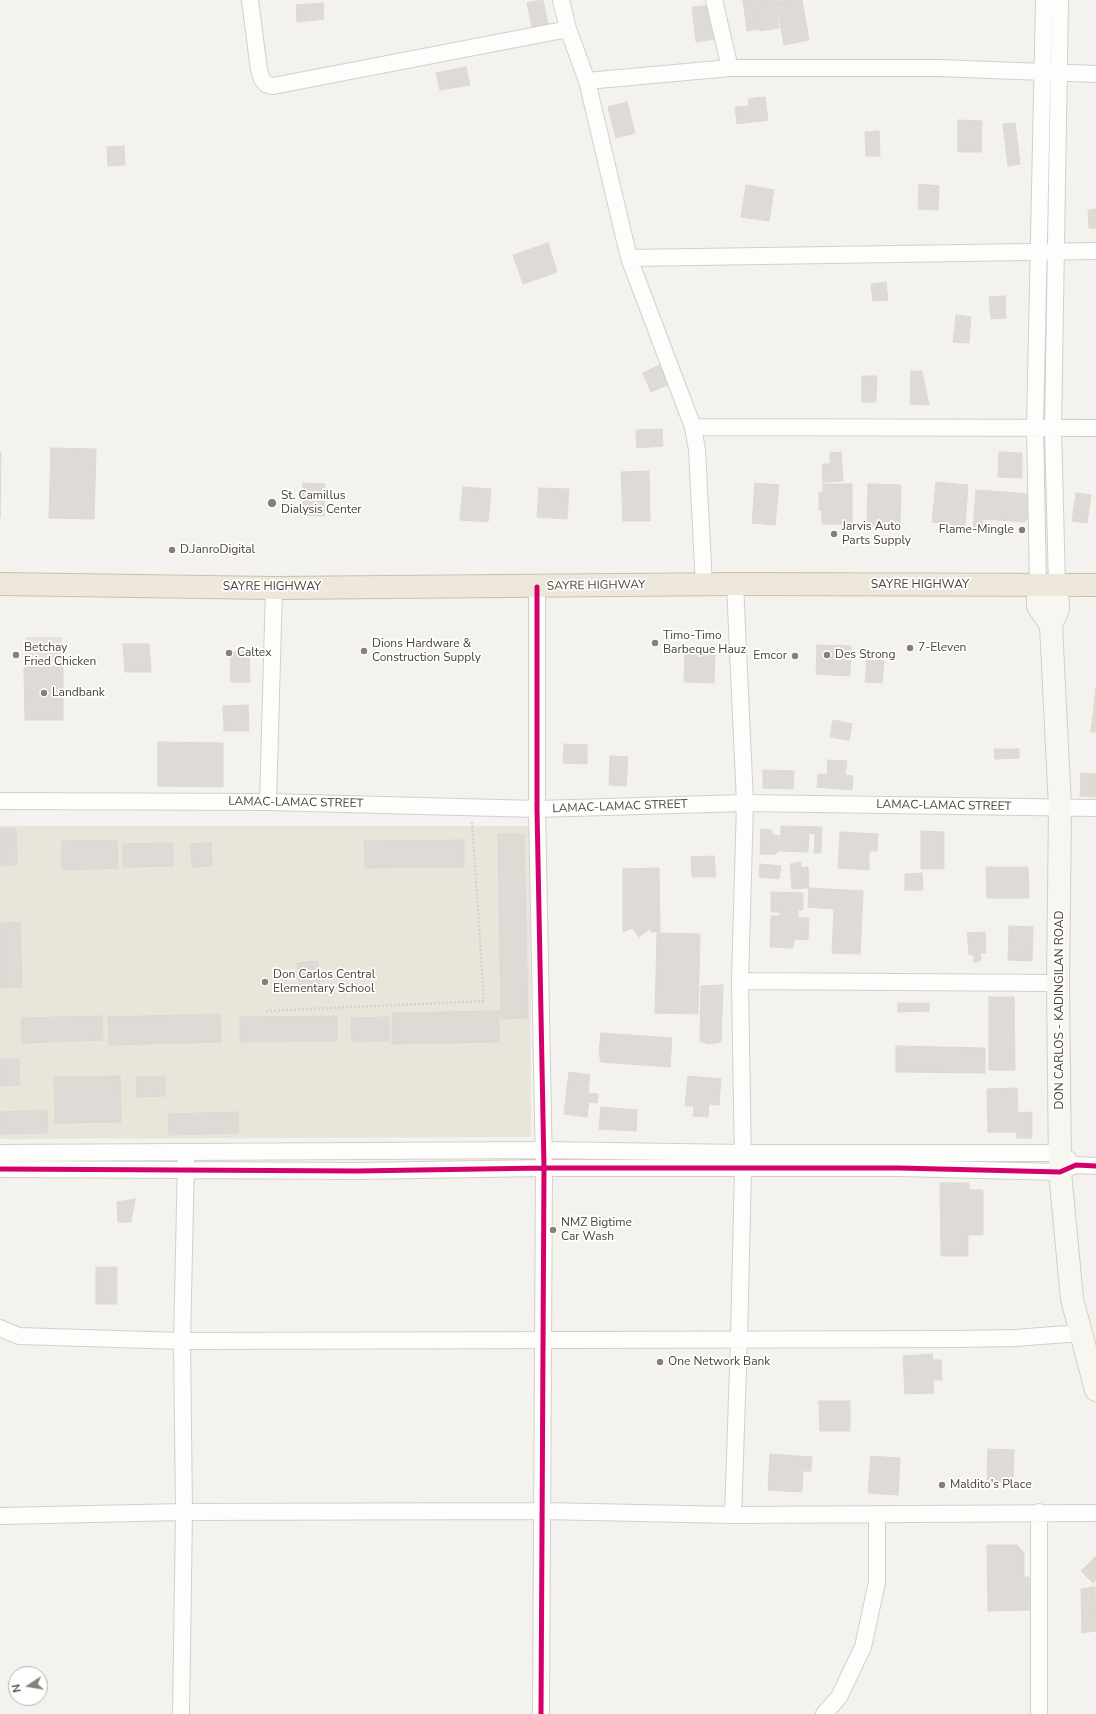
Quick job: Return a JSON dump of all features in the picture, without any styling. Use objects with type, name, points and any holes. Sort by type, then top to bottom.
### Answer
[{"type":"highway","name":"SAYRE HIGHWAY","points":[[0,584],[274,588],[537,587],[735,584],[1096,585]]},
{"type":"main road","name":"DON CARLOS - KADINGILAN ROAD","points":[[1047,586],[1058,609],[1050,625],[1060,807],[1058,983],[1072,1299],[1087,1346],[1096,1390]]},
{"type":"street","points":[[250,0],[259,70],[262,79],[266,84],[273,86],[568,29]]},
{"type":"street","points":[[561,0],[568,29],[587,81],[628,258],[693,427],[697,450],[704,585]]},
{"type":"street","points":[[714,0],[730,68]]},
{"type":"street","points":[[1044,0],[1041,73],[1035,428],[1047,586]]},
{"type":"street","points":[[1047,586],[1053,428],[1057,252],[1057,74],[1060,0]]},
{"type":"street","points":[[587,81],[730,68],[939,68],[1057,74],[1096,74]]},
{"type":"street","points":[[628,258],[1096,251]]},
{"type":"street","points":[[693,427],[1096,428]]},
{"type":"street","points":[[733,1515],[740,1339],[743,1160],[740,981],[745,803],[735,584]]},
{"type":"street","points":[[537,587],[537,809],[544,1150],[542,1340],[542,1714]]},
{"type":"street","points":[[268,802],[274,588]]},
{"type":"street","name":"LAMAC-LAMAC STREET","points":[[0,801],[268,802],[537,809],[745,803],[1096,808]]},
{"type":"street","points":[[740,981],[1058,983]]},
{"type":"street","points":[[181,1714],[184,1512],[182,1341],[186,1150]]},
{"type":"street","points":[[0,1153],[186,1150],[544,1150],[743,1160],[1065,1163],[1096,1166]]},
{"type":"street","points":[[0,1169],[357,1171],[544,1168],[743,1160]]},
{"type":"street","points":[[0,1328],[19,1336],[182,1341],[1015,1338],[1087,1346]]},
{"type":"street","points":[[0,1516],[184,1512],[543,1511],[733,1515],[1039,1512],[1096,1513]]},
{"type":"street","points":[[1039,1512],[1039,1714]]},
{"type":"street","points":[[824,1714],[839,1696],[863,1647],[877,1582],[877,1514]]},
{"type":"path","points":[[266,1011],[484,1001],[472,808]]},
{"type":"shaded area","points":[[25,637],[62,637],[62,662],[25,663]]},
{"type":"shaded area","name":"Don Carlos Central Elementary School","points":[[0,826],[530,826],[531,1137],[0,1139]]},
{"type":"building","points":[[543,0],[548,24],[532,27],[527,3]]},
{"type":"building","points":[[743,0],[754,0],[759,29],[747,31]]},
{"type":"building","points":[[775,0],[779,28],[760,31],[755,1]]},
{"type":"building","points":[[802,0],[809,40],[784,45],[776,1]]},
{"type":"building","points":[[323,3],[324,19],[297,22],[296,5]]},
{"type":"building","points":[[711,5],[715,39],[696,42],[692,7]]},
{"type":"building","points":[[466,67],[470,85],[440,90],[436,73]]},
{"type":"building","points":[[765,97],[768,120],[737,124],[735,107],[749,106],[748,99]]},
{"type":"building","points":[[627,102],[635,133],[616,138],[608,107]]},
{"type":"building","points":[[958,120],[982,121],[981,152],[958,152]]},
{"type":"building","points":[[1015,123],[1020,164],[1008,166],[1003,124]]},
{"type":"building","points":[[879,131],[880,156],[866,156],[865,132]]},
{"type":"building","points":[[124,146],[125,165],[108,166],[107,147]]},
{"type":"building","points":[[919,184],[939,186],[938,210],[918,209]]},
{"type":"building","points":[[746,185],[774,190],[769,221],[741,217]]},
{"type":"building","points":[[1096,209],[1096,228],[1089,228],[1088,210]]},
{"type":"building","points":[[548,243],[557,272],[523,284],[513,255]]},
{"type":"building","points":[[886,282],[888,300],[873,301],[871,284]]},
{"type":"building","points":[[1005,296],[1006,318],[991,319],[989,297]]},
{"type":"building","points":[[956,315],[971,317],[969,343],[953,342]]},
{"type":"building","points":[[661,364],[670,384],[651,392],[643,373]]},
{"type":"building","points":[[911,371],[922,371],[929,405],[910,404]]},
{"type":"building","points":[[862,376],[877,376],[876,402],[862,402]]},
{"type":"building","points":[[662,429],[663,446],[637,448],[636,430]]},
{"type":"building","points":[[51,448],[96,449],[94,519],[49,518]]},
{"type":"building","points":[[841,452],[843,481],[823,482],[822,464],[830,464],[830,453]]},
{"type":"building","points":[[999,452],[1022,453],[1022,478],[998,477]]},
{"type":"building","points":[[0,453],[1,453],[0,518]]},
{"type":"building","points":[[649,471],[650,521],[623,521],[621,472]]},
{"type":"building","points":[[936,482],[968,485],[965,526],[932,522]]},
{"type":"building","points":[[303,483],[325,484],[324,516],[302,515]]},
{"type":"building","points":[[755,483],[779,485],[775,525],[752,523]]},
{"type":"building","points":[[823,484],[852,484],[852,524],[822,524],[822,510],[819,510],[819,492],[823,492]]},
{"type":"building","points":[[868,484],[901,485],[900,527],[867,526]]},
{"type":"building","points":[[463,487],[491,489],[488,522],[460,520]]},
{"type":"building","points":[[539,488],[569,489],[567,519],[537,517]]},
{"type":"building","points":[[976,490],[1030,494],[1028,518],[1025,522],[983,519],[982,532],[973,531]]},
{"type":"building","points":[[1076,493],[1091,495],[1087,523],[1072,521]]},
{"type":"building","points":[[123,644],[149,644],[151,672],[125,672]]},
{"type":"building","points":[[817,645],[851,646],[850,676],[816,674]]},
{"type":"building","points":[[249,651],[250,682],[231,682],[230,652]]},
{"type":"building","points":[[685,654],[715,655],[714,683],[684,682]]},
{"type":"building","points":[[867,660],[884,661],[882,683],[865,682]]},
{"type":"building","name":"Landbank","points":[[63,666],[63,720],[25,720],[24,667]]},
{"type":"building","points":[[1096,688],[1096,732],[1091,732]]},
{"type":"building","points":[[248,705],[249,731],[224,731],[223,706]]},
{"type":"building","points":[[833,720],[852,724],[849,740],[830,737]]},
{"type":"building","points":[[158,742],[223,743],[223,787],[158,786]]},
{"type":"building","points":[[564,744],[587,745],[587,764],[563,763]]},
{"type":"building","points":[[994,749],[1019,749],[1019,758],[995,759]]},
{"type":"building","points":[[610,756],[628,757],[626,786],[609,785]]},
{"type":"building","points":[[828,760],[847,761],[845,775],[853,776],[852,790],[817,787],[818,774],[827,775]]},
{"type":"building","points":[[763,770],[794,771],[793,789],[763,788]]},
{"type":"building","points":[[1081,773],[1096,774],[1096,797],[1080,796]]},
{"type":"building","points":[[781,826],[822,827],[821,853],[814,853],[815,834],[809,833],[808,852],[777,851],[776,854],[760,854],[761,829],[772,830],[772,835],[781,836]]},
{"type":"building","points":[[0,828],[16,828],[17,865],[0,866]]},
{"type":"building","points":[[921,831],[944,832],[944,869],[921,869]]},
{"type":"building","points":[[840,832],[878,834],[877,851],[869,851],[869,870],[838,868]]},
{"type":"building","points":[[498,834],[524,834],[528,1018],[501,1019]]},
{"type":"building","points":[[117,840],[118,868],[62,870],[62,841]]},
{"type":"building","points":[[464,840],[464,867],[365,868],[364,841]]},
{"type":"building","points":[[173,843],[173,866],[123,867],[123,844]]},
{"type":"building","points":[[211,843],[212,866],[192,867],[191,844]]},
{"type":"building","points":[[714,856],[716,877],[692,877],[691,857]]},
{"type":"building","points":[[801,862],[801,868],[808,867],[809,888],[792,889],[790,864]]},
{"type":"building","points":[[760,864],[781,866],[779,879],[759,877]]},
{"type":"building","points":[[986,867],[1028,867],[1029,898],[987,898]]},
{"type":"building","points":[[659,868],[660,932],[651,932],[651,928],[639,937],[632,928],[623,932],[623,869]]},
{"type":"building","points":[[922,873],[923,890],[905,890],[905,874]]},
{"type":"building","points":[[809,888],[863,891],[860,954],[832,953],[834,909],[808,907]]},
{"type":"building","points":[[771,892],[803,893],[803,910],[798,910],[798,918],[809,918],[808,940],[794,939],[793,948],[770,947],[771,916],[780,916],[780,912],[771,912]]},
{"type":"building","points":[[20,922],[22,987],[0,988],[0,923]]},
{"type":"building","points":[[1009,926],[1033,927],[1032,961],[1008,960]]},
{"type":"building","points":[[985,932],[986,953],[980,953],[981,960],[974,963],[974,955],[969,955],[967,933]]},
{"type":"building","points":[[657,933],[700,934],[698,1014],[655,1013]]},
{"type":"building","points":[[318,961],[320,988],[300,989],[297,963]]},
{"type":"building","points":[[723,985],[721,1042],[708,1044],[700,1041],[701,986]]},
{"type":"building","points":[[989,997],[1014,997],[1015,1070],[989,1070]]},
{"type":"building","points":[[898,1003],[929,1003],[929,1011],[898,1012]]},
{"type":"building","points":[[499,1011],[499,1042],[392,1044],[392,1013]]},
{"type":"building","points":[[220,1014],[221,1042],[109,1045],[108,1017]]},
{"type":"building","points":[[102,1016],[103,1040],[22,1043],[21,1018]]},
{"type":"building","points":[[337,1016],[337,1041],[240,1042],[240,1017]]},
{"type":"building","points":[[389,1017],[389,1041],[352,1042],[351,1018]]},
{"type":"building","points":[[601,1033],[672,1038],[670,1067],[601,1062],[599,1053]]},
{"type":"building","points":[[896,1046],[985,1048],[985,1073],[896,1072]]},
{"type":"building","points":[[0,1059],[19,1059],[20,1085],[0,1086]]},
{"type":"building","points":[[569,1072],[590,1075],[588,1093],[598,1094],[597,1103],[589,1102],[587,1117],[564,1114]]},
{"type":"building","points":[[120,1076],[121,1122],[55,1123],[54,1077]]},
{"type":"building","points":[[165,1076],[165,1096],[137,1097],[136,1077]]},
{"type":"building","points":[[688,1076],[721,1079],[719,1105],[709,1104],[708,1117],[693,1116],[694,1106],[685,1106]]},
{"type":"building","points":[[1017,1088],[1018,1113],[1032,1112],[1032,1138],[1017,1138],[1017,1132],[988,1132],[987,1089]]},
{"type":"building","points":[[601,1107],[637,1110],[636,1131],[599,1129]]},
{"type":"building","points":[[47,1110],[48,1133],[0,1134],[0,1112]]},
{"type":"building","points":[[238,1112],[238,1133],[169,1135],[168,1114]]},
{"type":"building","points":[[940,1183],[969,1183],[969,1190],[983,1190],[983,1235],[968,1235],[968,1256],[941,1256]]},
{"type":"building","points":[[135,1199],[131,1222],[118,1222],[117,1202]]},
{"type":"building","points":[[96,1267],[117,1267],[117,1304],[96,1304]]},
{"type":"building","points":[[932,1354],[933,1360],[941,1360],[942,1380],[933,1380],[934,1393],[905,1394],[903,1356]]},
{"type":"building","points":[[819,1401],[850,1401],[850,1431],[820,1431]]},
{"type":"building","points":[[988,1449],[1014,1450],[1013,1482],[987,1481]]},
{"type":"building","points":[[770,1454],[812,1457],[811,1471],[803,1471],[802,1492],[768,1490]]},
{"type":"building","points":[[871,1456],[900,1458],[898,1495],[868,1493]]},
{"type":"building","points":[[987,1545],[1017,1545],[1024,1553],[1024,1577],[1029,1577],[1030,1610],[988,1611]]},
{"type":"building","points":[[1096,1556],[1096,1580],[1093,1583],[1081,1571]]},
{"type":"building","points":[[1095,1587],[1096,1631],[1082,1633],[1081,1589]]},
{"type":"cycle path","points":[[537,587],[537,809],[544,1168],[541,1714]]},
{"type":"cycle path","points":[[0,1169],[357,1171],[544,1168],[899,1168],[1060,1172],[1076,1165],[1096,1166]]},
{"type":"place","name":"St. Camillus Dialysis Center","points":[[272,503]]},
{"type":"place","name":"Flame-Mingle","points":[[1022,530]]},
{"type":"place","name":"Jarvis Auto Parts Supply","points":[[834,534]]},
{"type":"place","name":"D.JanroDigital","points":[[172,550]]},
{"type":"place","name":"Timo-Timo Barbeque Hauz","points":[[655,643]]},
{"type":"place","name":"7-Eleven","points":[[910,648]]},
{"type":"place","name":"Dions Hardware & Construction Supply","points":[[364,651]]},
{"type":"place","name":"Caltex","points":[[229,653]]},
{"type":"place","name":"Betchay Fried Chicken","points":[[16,655]]},
{"type":"place","name":"Des Strong","points":[[827,655]]},
{"type":"place","name":"Emcor","points":[[795,656]]},
{"type":"place","name":"Landbank","points":[[44,693]]},
{"type":"place","name":"Don Carlos Central Elementary School","points":[[265,982]]},
{"type":"place","name":"NMZ Bigtime Car Wash","points":[[553,1230]]},
{"type":"place","name":"One Network Bank","points":[[660,1362]]},
{"type":"place","name":"Maldito's Place","points":[[942,1485]]}]
